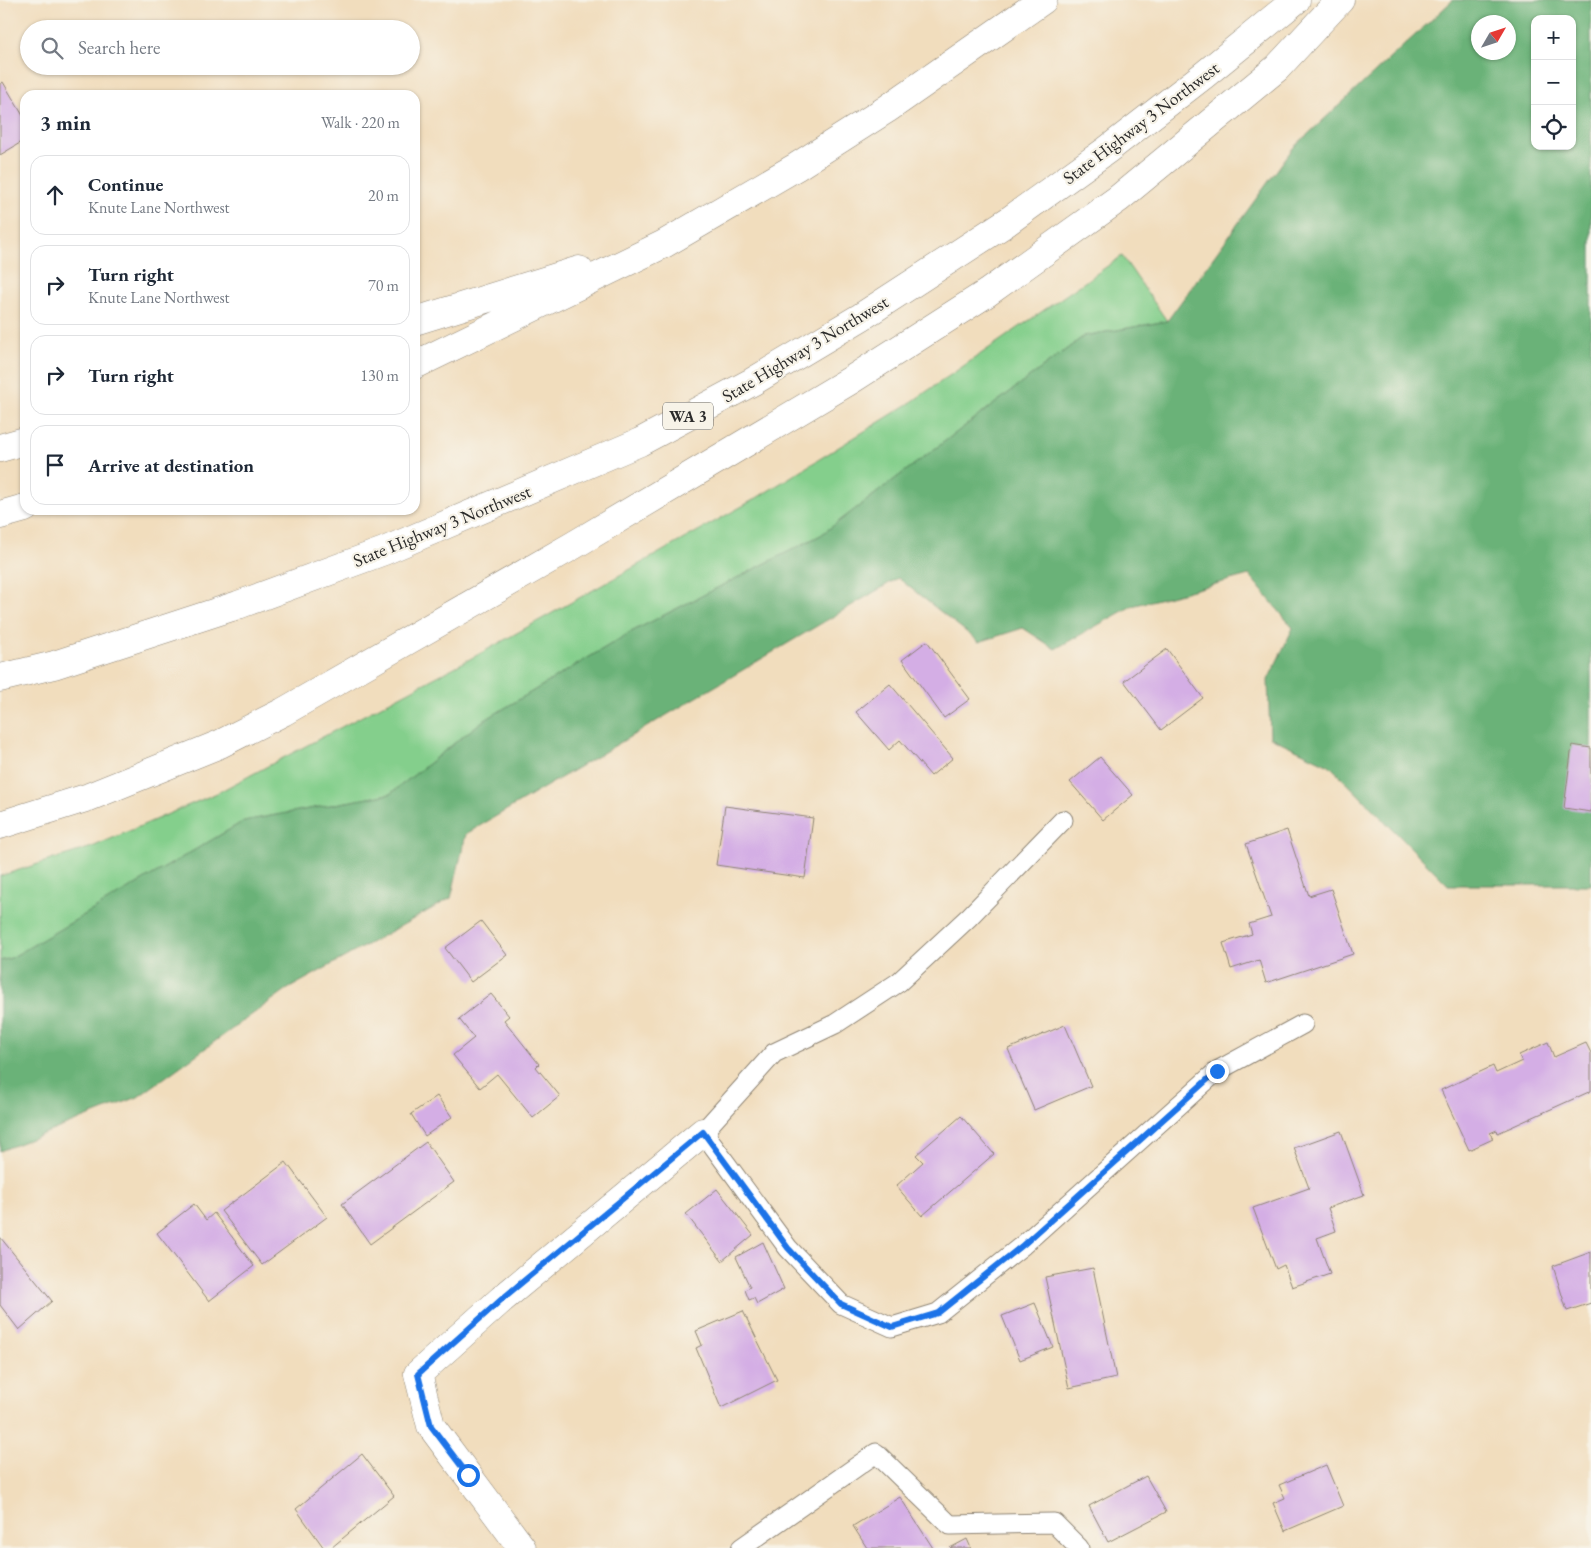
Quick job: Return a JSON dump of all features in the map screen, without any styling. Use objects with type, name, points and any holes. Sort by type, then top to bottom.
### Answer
[{"type":"main road","points":[[420,363],[664,244],[796,167],[879,114],[1043,0]]},
{"type":"main road","name":"State Highway 3 Northwest","points":[[0,678],[54,665],[238,605],[384,551],[640,442],[752,382],[861,317],[1007,222],[1130,133],[1296,0]]},
{"type":"main road","points":[[0,825],[98,793],[220,744],[283,712],[566,550],[851,380],[987,293],[1118,199],[1277,68],[1340,0]]},
{"type":"main road","points":[[420,319],[664,244]]},
{"type":"main road","points":[[0,448],[20,442]]},
{"type":"main road","points":[[0,515],[20,509]]},
{"type":"main road","points":[[522,1548],[431,1426],[418,1374],[502,1299],[703,1132]]},
{"type":"lane","points":[[1063,820],[970,916],[899,982],[835,1024],[774,1053],[703,1132],[788,1248],[841,1304],[892,1327],[938,1313],[1023,1245],[1217,1071],[1303,1024]]},
{"type":"lane","points":[[741,1548],[876,1452],[950,1526],[1054,1523],[1078,1548]]},
{"type":"green space","points":[[1453,0],[1591,0],[1591,885],[1448,885],[1329,765],[1270,737],[1268,680],[1293,628],[1249,575],[1132,606],[1055,649],[1023,628],[979,642],[898,578],[466,834],[451,898],[286,990],[138,1097],[0,1151],[0,961],[11,958],[244,821],[390,794],[480,723],[631,632],[821,535],[1084,336],[1167,321],[1293,148]]},
{"type":"green space","points":[[1122,256],[1167,321],[1084,336],[821,535],[631,632],[480,723],[390,794],[244,821],[11,958],[0,961],[0,876],[92,847],[217,793],[483,652],[755,499],[910,403]]},
{"type":"building","points":[[3,82],[20,111],[20,143],[0,155],[0,84]]},
{"type":"building","points":[[927,641],[970,699],[944,718],[902,660]]},
{"type":"building","points":[[1167,649],[1203,698],[1161,730],[1124,681]]},
{"type":"building","points":[[890,684],[953,758],[931,776],[900,740],[889,750],[856,712]]},
{"type":"building","points":[[1572,745],[1591,748],[1591,812],[1564,808]]},
{"type":"building","points":[[1100,757],[1133,795],[1103,820],[1070,782]]},
{"type":"building","points":[[725,806],[813,818],[805,878],[716,865]]},
{"type":"building","points":[[1287,830],[1309,896],[1331,889],[1353,954],[1266,983],[1259,960],[1231,969],[1223,943],[1252,934],[1249,924],[1271,917],[1246,844]]},
{"type":"building","points":[[481,921],[507,955],[471,982],[445,948]]},
{"type":"building","points":[[491,994],[509,1016],[504,1020],[539,1064],[536,1067],[560,1096],[533,1118],[497,1074],[480,1088],[453,1055],[474,1038],[459,1019]]},
{"type":"building","points":[[1065,1025],[1091,1086],[1034,1110],[1008,1049]]},
{"type":"building","points":[[1548,1042],[1554,1057],[1586,1043],[1591,1053],[1591,1091],[1498,1133],[1497,1130],[1490,1133],[1493,1139],[1469,1150],[1441,1090],[1493,1066],[1496,1073],[1522,1061],[1519,1055]]},
{"type":"building","points":[[437,1096],[452,1117],[425,1136],[411,1114]]},
{"type":"building","points":[[961,1116],[994,1154],[922,1216],[896,1186],[923,1162],[916,1155]]},
{"type":"building","points":[[1341,1131],[1364,1195],[1328,1208],[1336,1231],[1317,1238],[1330,1274],[1292,1287],[1284,1265],[1276,1269],[1253,1208],[1309,1188],[1294,1148]]},
{"type":"building","points":[[426,1142],[454,1182],[370,1244],[342,1204]]},
{"type":"building","points":[[286,1162],[327,1217],[262,1265],[221,1211]]},
{"type":"building","points":[[717,1189],[753,1235],[722,1261],[686,1214]]},
{"type":"building","points":[[194,1204],[206,1220],[214,1213],[254,1266],[209,1301],[157,1233]]},
{"type":"building","points":[[0,1237],[52,1301],[19,1330],[0,1305]]},
{"type":"building","points":[[763,1242],[784,1289],[757,1304],[754,1298],[749,1300],[745,1290],[750,1287],[736,1257]]},
{"type":"building","points":[[1591,1252],[1591,1303],[1567,1311],[1553,1266]]},
{"type":"building","points":[[1093,1268],[1116,1378],[1069,1388],[1045,1277]]},
{"type":"building","points":[[1035,1303],[1053,1347],[1020,1360],[1002,1316]]},
{"type":"building","points":[[743,1311],[777,1380],[721,1408],[696,1348],[702,1345],[696,1331]]},
{"type":"building","points":[[362,1454],[394,1496],[331,1548],[324,1548],[296,1509]]},
{"type":"building","points":[[1326,1465],[1343,1506],[1285,1531],[1273,1503],[1285,1498],[1279,1485]]},
{"type":"building","points":[[1146,1476],[1166,1512],[1108,1542],[1089,1506]]},
{"type":"building","points":[[900,1497],[933,1548],[867,1548],[853,1526]]},
{"type":"building","points":[[967,1539],[971,1548],[950,1548]]},
{"type":"route","points":[[468,1475],[431,1426],[418,1374],[502,1299],[703,1132],[788,1248],[841,1304],[892,1327],[938,1313],[1023,1245],[1217,1071]]}]
